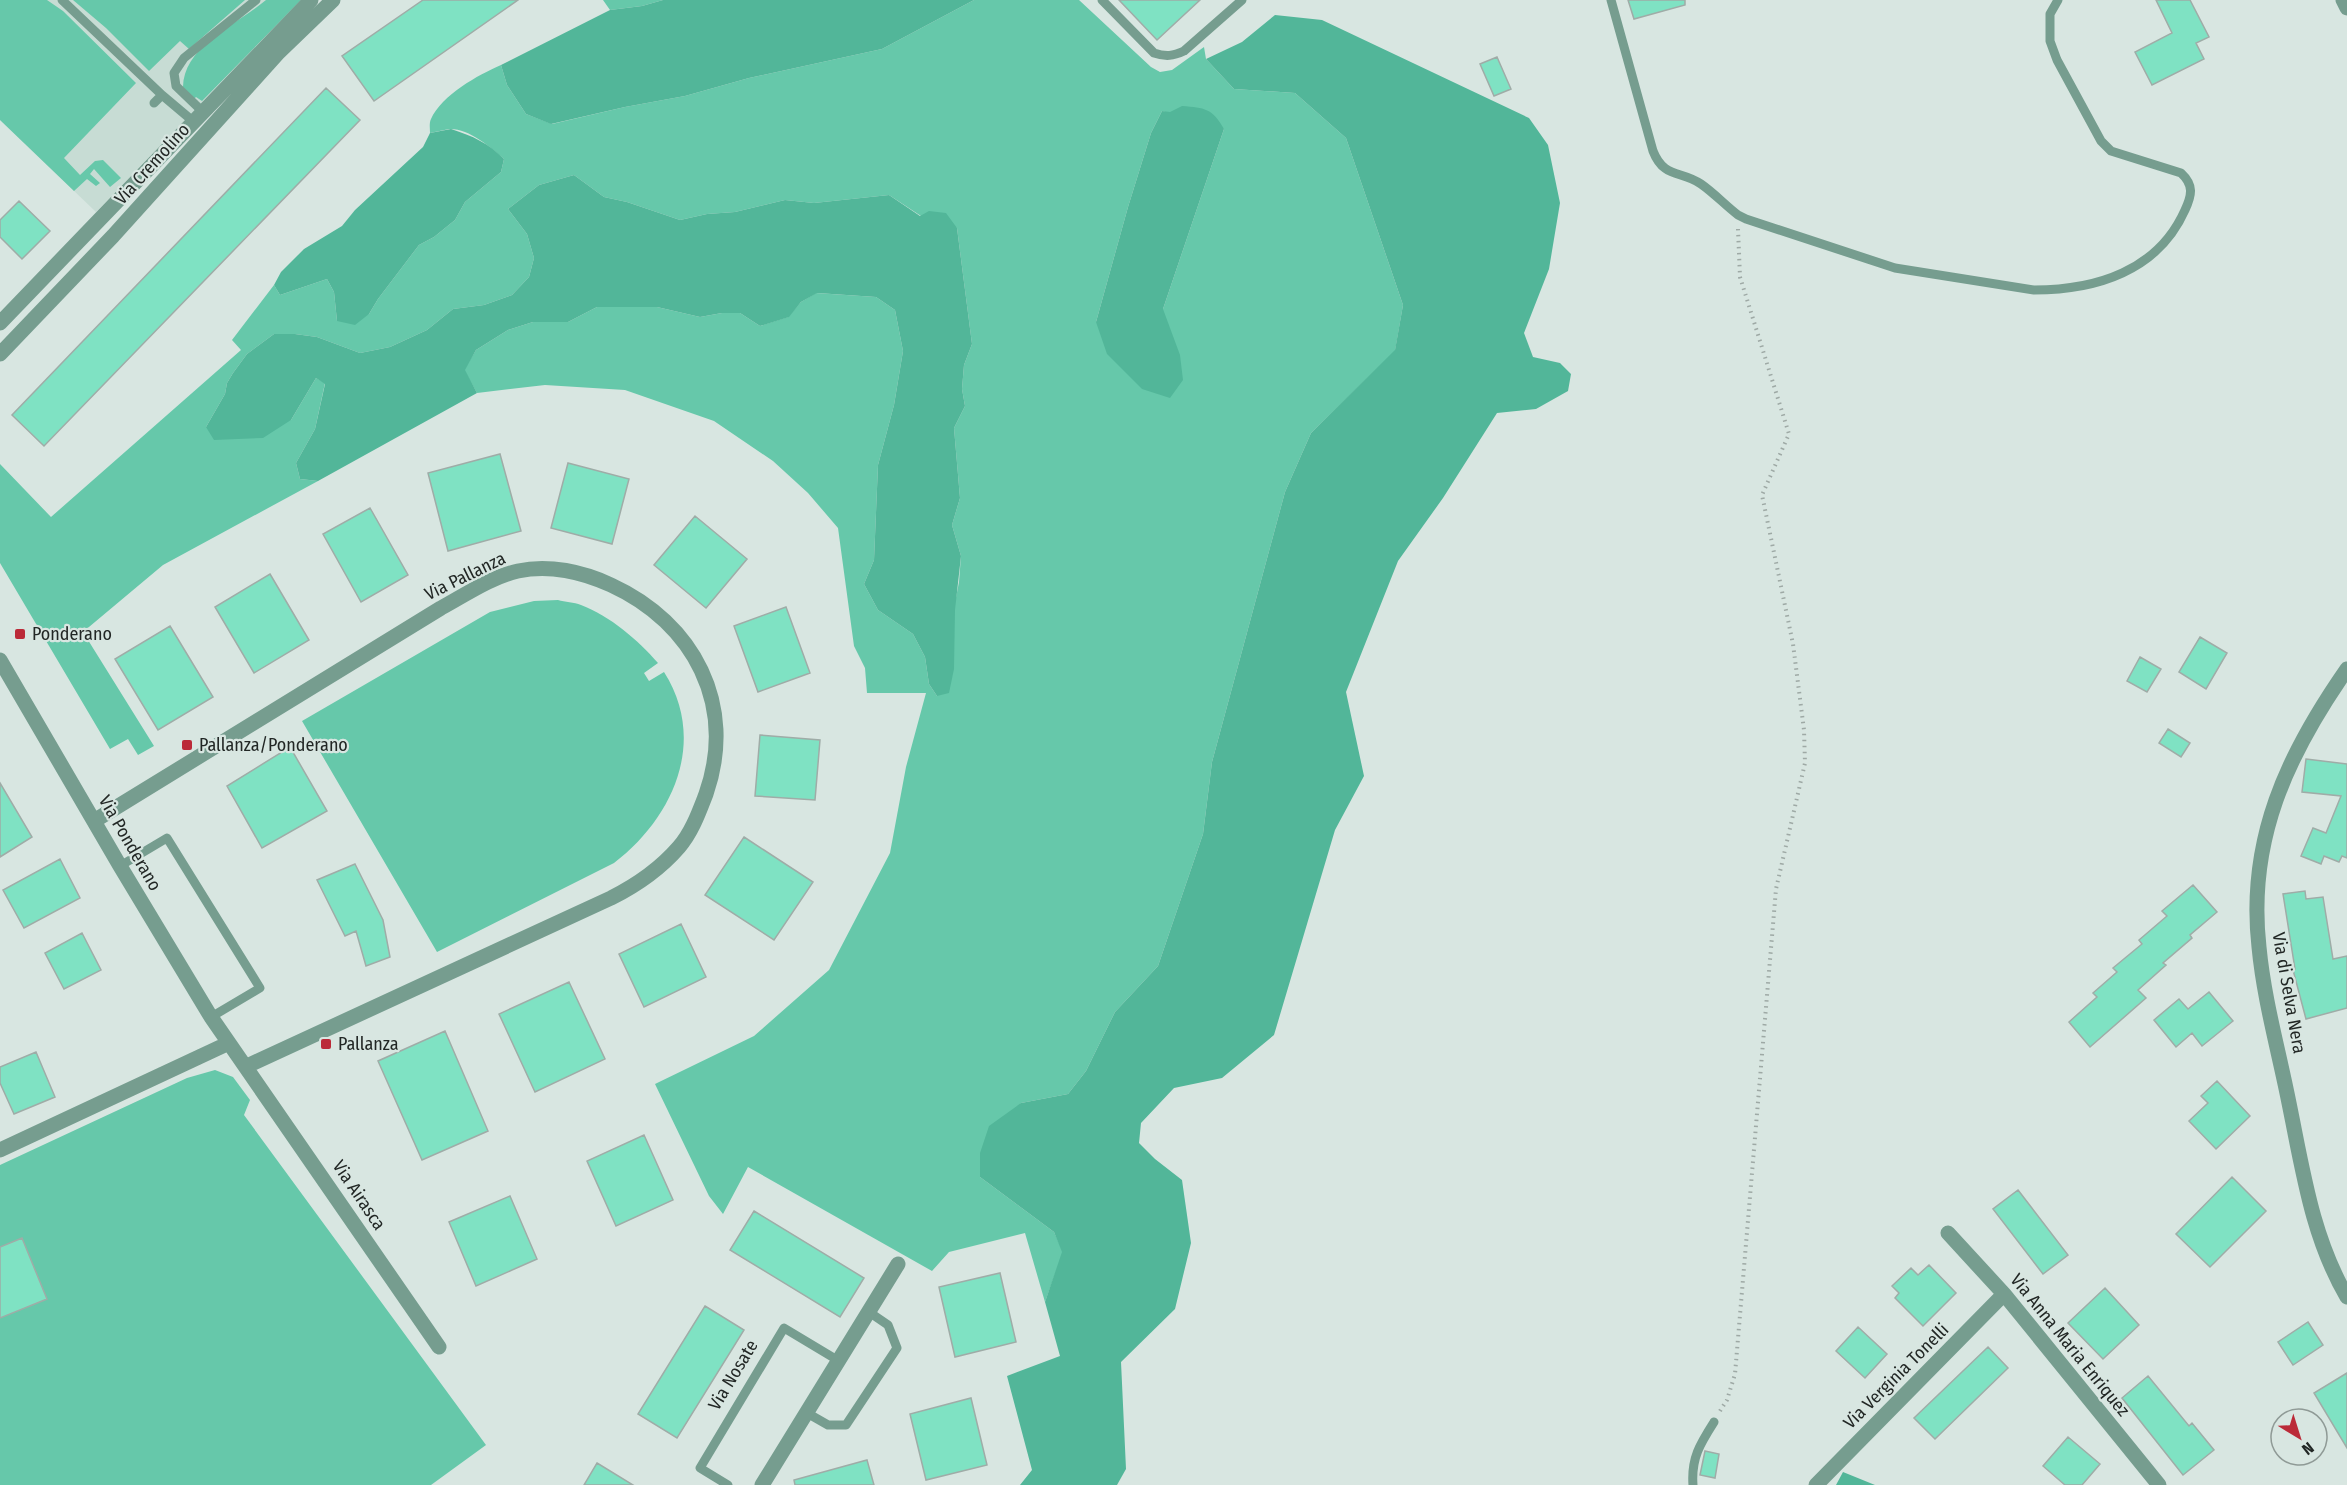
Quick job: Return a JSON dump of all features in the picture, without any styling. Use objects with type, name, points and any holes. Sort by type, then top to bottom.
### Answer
[{"type":"street","name":"Via Cremolino","points":[[0,323],[311,0]]},
{"type":"street","name":"Via Cremolino","points":[[0,354],[113,236],[279,52],[333,0]]},
{"type":"street","points":[[2343,0],[2347,8]]},
{"type":"street","name":"Via Pallanza","points":[[94,821],[441,608],[495,579],[518,571],[567,570],[598,579],[621,590],[653,610],[686,643],[696,658],[705,676],[713,710],[714,761],[710,784],[692,827],[681,845],[650,875],[611,898],[247,1066]]},
{"type":"street","name":"Via Ponderano","points":[[0,660],[211,1017],[247,1066]]},
{"type":"street","name":"Via di Selva Nera","points":[[2347,669],[2303,738],[2280,787],[2265,835],[2260,862],[2257,904],[2260,961],[2310,1205],[2325,1255],[2347,1298]]},
{"type":"street","points":[[0,1150],[230,1042]]},
{"type":"street","name":"Via Airasca","points":[[247,1066],[439,1347]]},
{"type":"street","name":"Via Anna Maria Enriquez","points":[[1948,1233],[2004,1294],[2159,1485]]},
{"type":"street","points":[[762,1485],[898,1264]]},
{"type":"street","name":"Via Verginia Tonelli","points":[[1816,1485],[2004,1294]]},
{"type":"lane","points":[[62,0],[162,95],[198,117]]},
{"type":"lane","points":[[198,117],[176,86],[174,73],[184,58],[256,0]]},
{"type":"lane","points":[[1102,0],[1154,53],[1174,56],[1184,51],[1242,0]]},
{"type":"lane","points":[[1611,0],[1653,152],[1659,164],[1666,171],[1701,184],[1738,215],[1895,268],[2034,290],[2090,284],[2143,264],[2162,245],[2182,216],[2190,199],[2191,187],[2188,180],[2175,170],[2111,151],[2101,141],[2049,41],[2050,14],[2058,0]]},
{"type":"lane","points":[[154,103],[162,95]]},
{"type":"lane","points":[[120,866],[167,838],[260,988],[211,1017]]},
{"type":"lane","points":[[807,1413],[828,1425],[846,1425],[897,1348],[888,1325],[869,1312]]},
{"type":"lane","name":"Via Nosate","points":[[729,1485],[700,1468],[784,1328],[839,1361]]},
{"type":"lane","points":[[1693,1485],[1692,1467],[1700,1445],[1714,1422]]},
{"type":"path","points":[[1714,1422],[1727,1400],[1735,1374],[1776,889],[1805,764],[1804,730],[1793,644],[1762,495],[1789,434],[1740,277],[1738,215]]},
{"type":"shaded area","points":[[0,0],[301,0],[96,212],[0,120]]},
{"type":"green space","points":[[0,0],[47,0],[63,11],[136,83],[64,158],[80,175],[95,161],[103,160],[121,178],[110,187],[94,169],[90,174],[100,183],[96,186],[87,179],[74,191],[0,120]]},
{"type":"green space","points":[[73,0],[245,0],[189,49],[180,41],[149,71],[106,28]]},
{"type":"green space","points":[[266,0],[301,0],[202,101],[196,97],[194,99],[183,87],[192,59],[214,37]]},
{"type":"green space","points":[[603,0],[663,0],[642,6],[610,10]]},
{"type":"green space","points":[[663,0],[974,0],[882,49],[749,78],[685,96],[551,124],[526,114],[507,85],[501,65],[610,10],[642,6]]},
{"type":"green space","points":[[974,0],[1079,0],[1151,67],[1160,72],[1172,70],[1204,47],[1206,59],[1234,89],[1295,93],[1346,138],[1403,305],[1395,351],[1311,433],[1285,492],[1212,762],[1203,834],[1158,966],[1115,1012],[1086,1071],[1068,1094],[1021,1103],[980,1177],[1054,1232],[1063,1252],[1045,1302],[1025,1233],[949,1252],[932,1271],[748,1167],[723,1214],[709,1196],[655,1084],[754,1036],[829,970],[890,853],[906,767],[926,693],[867,693],[865,668],[854,646],[838,528],[808,493],[773,461],[714,421],[625,390],[545,385],[477,393],[464,370],[476,350],[508,330],[533,322],[568,322],[597,307],[657,307],[700,317],[740,313],[760,326],[788,317],[801,302],[816,293],[876,297],[895,310],[903,351],[894,405],[878,465],[874,560],[864,584],[878,610],[913,634],[925,657],[929,684],[937,696],[959,582],[961,556],[952,525],[960,498],[954,428],[965,406],[962,389],[964,365],[972,344],[957,228],[921,216],[889,195],[814,203],[785,200],[735,212],[707,214],[680,220],[627,202],[604,197],[574,175],[539,185],[508,209],[527,234],[534,258],[529,277],[512,295],[484,305],[453,309],[427,330],[390,347],[360,353],[317,337],[274,334],[247,354],[233,373],[227,383],[225,394],[206,427],[291,420],[316,378],[325,383],[315,429],[296,463],[300,479],[318,481],[163,565],[83,632],[154,746],[138,755],[128,739],[110,749],[0,563],[0,464],[51,517],[241,350],[232,340],[274,285],[280,295],[327,279],[334,292],[337,321],[369,314],[419,245],[434,237],[455,220],[465,202],[501,172],[504,159],[471,135],[449,129],[430,133],[430,121],[443,102],[482,74],[501,65],[507,85],[526,114],[552,124],[685,96],[749,78],[882,49]],"holes":[[[1162,111],[1224,129],[1163,309],[1096,322],[1151,133]]]},
{"type":"green space","points":[[1275,15],[1322,20],[1529,118],[1548,145],[1560,203],[1549,269],[1524,333],[1533,357],[1560,363],[1571,374],[1568,391],[1536,409],[1497,413],[1443,498],[1398,561],[1346,692],[1364,776],[1335,830],[1274,1035],[1222,1078],[1174,1088],[1141,1123],[1139,1143],[1182,1180],[1191,1243],[1175,1309],[1121,1362],[1126,1469],[1117,1485],[1020,1485],[1032,1470],[1007,1376],[1060,1356],[1045,1302],[1062,1252],[1054,1232],[980,1177],[980,1153],[989,1126],[1021,1103],[1068,1094],[1086,1071],[1115,1012],[1158,966],[1203,834],[1212,762],[1285,492],[1311,433],[1395,350],[1403,305],[1346,138],[1295,93],[1234,89],[1206,59],[1242,42]]},
{"type":"green space","points":[[1182,106],[1207,110],[1216,117],[1224,129],[1163,309],[1180,355],[1183,380],[1170,398],[1142,389],[1107,354],[1096,322],[1151,133],[1162,111],[1170,112]]},
{"type":"green space","points":[[451,129],[480,141],[498,153],[504,159],[501,172],[465,202],[455,220],[434,237],[419,245],[369,314],[355,325],[337,321],[334,292],[327,279],[280,295],[274,285],[281,272],[304,249],[342,226],[355,210],[423,147],[430,133]]},
{"type":"green space","points":[[574,175],[604,197],[627,202],[680,220],[707,214],[735,212],[785,200],[814,203],[889,195],[920,216],[929,211],[946,213],[957,228],[972,344],[964,365],[962,389],[965,406],[954,428],[960,498],[952,525],[961,556],[955,610],[954,669],[949,693],[937,696],[929,684],[925,657],[913,634],[878,610],[864,584],[874,560],[878,465],[894,405],[903,351],[895,310],[876,297],[817,293],[801,302],[789,317],[760,326],[740,313],[700,317],[657,307],[597,307],[568,322],[533,322],[508,330],[476,350],[465,370],[477,393],[318,481],[300,479],[296,463],[315,429],[325,384],[316,378],[291,420],[263,438],[214,440],[206,427],[225,394],[227,383],[247,354],[274,334],[317,337],[360,353],[390,347],[427,330],[453,309],[484,305],[512,295],[529,277],[534,258],[527,234],[508,209],[539,185]]},
{"type":"green space","points":[[558,600],[578,604],[602,615],[632,637],[658,663],[644,673],[649,681],[664,672],[677,698],[683,725],[683,751],[678,776],[653,824],[635,845],[614,863],[437,952],[302,721],[490,612],[534,601]]},
{"type":"green space","points":[[215,1070],[233,1077],[250,1100],[244,1115],[486,1445],[431,1485],[0,1485],[0,1165],[187,1078]]},
{"type":"green space","points":[[1843,1472],[1875,1485],[1836,1485]]},
{"type":"building","points":[[423,0],[518,0],[374,101],[342,56]]},
{"type":"building","points":[[1119,0],[1200,0],[1157,40]]},
{"type":"building","points":[[1628,0],[1685,0],[1685,5],[1634,19]]},
{"type":"building","points":[[2156,0],[2190,0],[2209,37],[2196,43],[2204,59],[2152,85],[2135,52],[2172,33]]},
{"type":"building","points":[[1497,57],[1511,89],[1494,96],[1480,64]]},
{"type":"building","points":[[326,88],[360,120],[44,446],[12,415]]},
{"type":"building","points":[[19,201],[50,231],[22,259],[0,237],[0,220]]},
{"type":"building","points":[[500,454],[521,531],[448,551],[428,473]]},
{"type":"building","points":[[568,463],[629,479],[612,544],[551,528]]},
{"type":"building","points":[[370,508],[408,575],[361,602],[323,534]]},
{"type":"building","points":[[695,516],[747,559],[706,608],[654,565]]},
{"type":"building","points":[[270,574],[309,640],[254,673],[215,607]]},
{"type":"building","points":[[786,607],[810,673],[758,692],[734,626]]},
{"type":"building","points":[[170,626],[213,697],[158,730],[115,659]]},
{"type":"building","points":[[2200,637],[2227,653],[2206,689],[2179,672]]},
{"type":"building","points":[[2140,657],[2161,669],[2147,692],[2127,681]]},
{"type":"building","points":[[2168,729],[2190,743],[2181,757],[2159,743]]},
{"type":"building","points":[[760,735],[820,740],[815,800],[755,796]]},
{"type":"building","points":[[290,747],[327,811],[262,848],[227,786]]},
{"type":"building","points":[[2306,759],[2347,764],[2347,858],[2342,856],[2339,862],[2324,856],[2321,864],[2301,856],[2313,828],[2326,833],[2341,796],[2302,792]]},
{"type":"building","points":[[0,783],[32,837],[0,857]]},
{"type":"building","points":[[744,837],[813,882],[774,940],[705,895]]},
{"type":"building","points":[[60,859],[80,898],[24,928],[3,890]]},
{"type":"building","points":[[355,864],[383,920],[390,957],[366,966],[356,931],[345,936],[317,880]]},
{"type":"building","points":[[2193,885],[2217,912],[2190,935],[2192,938],[2163,963],[2166,965],[2138,990],[2146,998],[2090,1047],[2069,1022],[2097,997],[2093,993],[2117,972],[2113,968],[2142,944],[2139,940],[2167,916],[2162,911]]},
{"type":"building","points":[[2305,891],[2306,899],[2323,897],[2333,959],[2347,956],[2347,1008],[2306,1019],[2293,970],[2295,969],[2283,894]]},
{"type":"building","points":[[681,924],[706,977],[644,1007],[619,954]]},
{"type":"building","points":[[82,933],[101,970],[64,989],[45,953]]},
{"type":"building","points":[[569,982],[605,1059],[535,1092],[499,1014]]},
{"type":"building","points":[[2209,992],[2233,1021],[2202,1046],[2192,1033],[2176,1047],[2154,1020],[2179,999],[2188,1009]]},
{"type":"building","points":[[445,1031],[488,1131],[422,1160],[378,1061]]},
{"type":"building","points":[[36,1052],[55,1097],[14,1114],[0,1083],[0,1067]]},
{"type":"building","points":[[2217,1081],[2250,1116],[2216,1149],[2189,1121],[2208,1103],[2201,1096]]},
{"type":"building","points":[[644,1135],[673,1200],[616,1226],[587,1161]]},
{"type":"building","points":[[2232,1177],[2266,1211],[2210,1267],[2176,1234]]},
{"type":"building","points":[[2018,1190],[2068,1255],[2043,1274],[1993,1209]]},
{"type":"building","points":[[510,1196],[537,1259],[476,1286],[449,1222]]},
{"type":"building","points":[[754,1211],[864,1278],[840,1317],[730,1250]]},
{"type":"building","points":[[22,1238],[47,1299],[0,1318],[0,1247]]},
{"type":"building","points":[[1929,1265],[1956,1293],[1923,1326],[1895,1298],[1899,1293],[1892,1286],[1911,1268],[1918,1275]]},
{"type":"building","points":[[1000,1273],[1016,1342],[955,1357],[939,1287]]},
{"type":"building","points":[[2105,1288],[2139,1325],[2103,1359],[2068,1323]]},
{"type":"building","points":[[705,1306],[744,1330],[677,1438],[638,1414]]},
{"type":"building","points":[[2308,1322],[2323,1345],[2293,1365],[2278,1342]]},
{"type":"building","points":[[1858,1327],[1887,1354],[1865,1378],[1836,1351]]},
{"type":"building","points":[[1988,1347],[2008,1368],[1935,1439],[1914,1418]]},
{"type":"building","points":[[2347,1373],[2347,1448],[2329,1418],[2329,1407],[2322,1407],[2314,1393]]},
{"type":"building","points":[[2148,1376],[2189,1426],[2192,1423],[2214,1450],[2183,1475],[2122,1398]]},
{"type":"building","points":[[971,1398],[987,1465],[926,1480],[910,1414]]},
{"type":"building","points":[[2068,1437],[2100,1464],[2082,1485],[2065,1485],[2043,1466]]},
{"type":"building","points":[[1705,1451],[1719,1454],[1715,1478],[1700,1475]]},
{"type":"building","points":[[867,1460],[874,1485],[795,1485],[794,1480]]},
{"type":"building","points":[[597,1463],[633,1485],[584,1485]]},
{"type":"place","name":"Ponderano","points":[[20,634]]},
{"type":"place","name":"Pallanza/Ponderano","points":[[187,745]]},
{"type":"place","name":"Pallanza","points":[[326,1044]]}]
